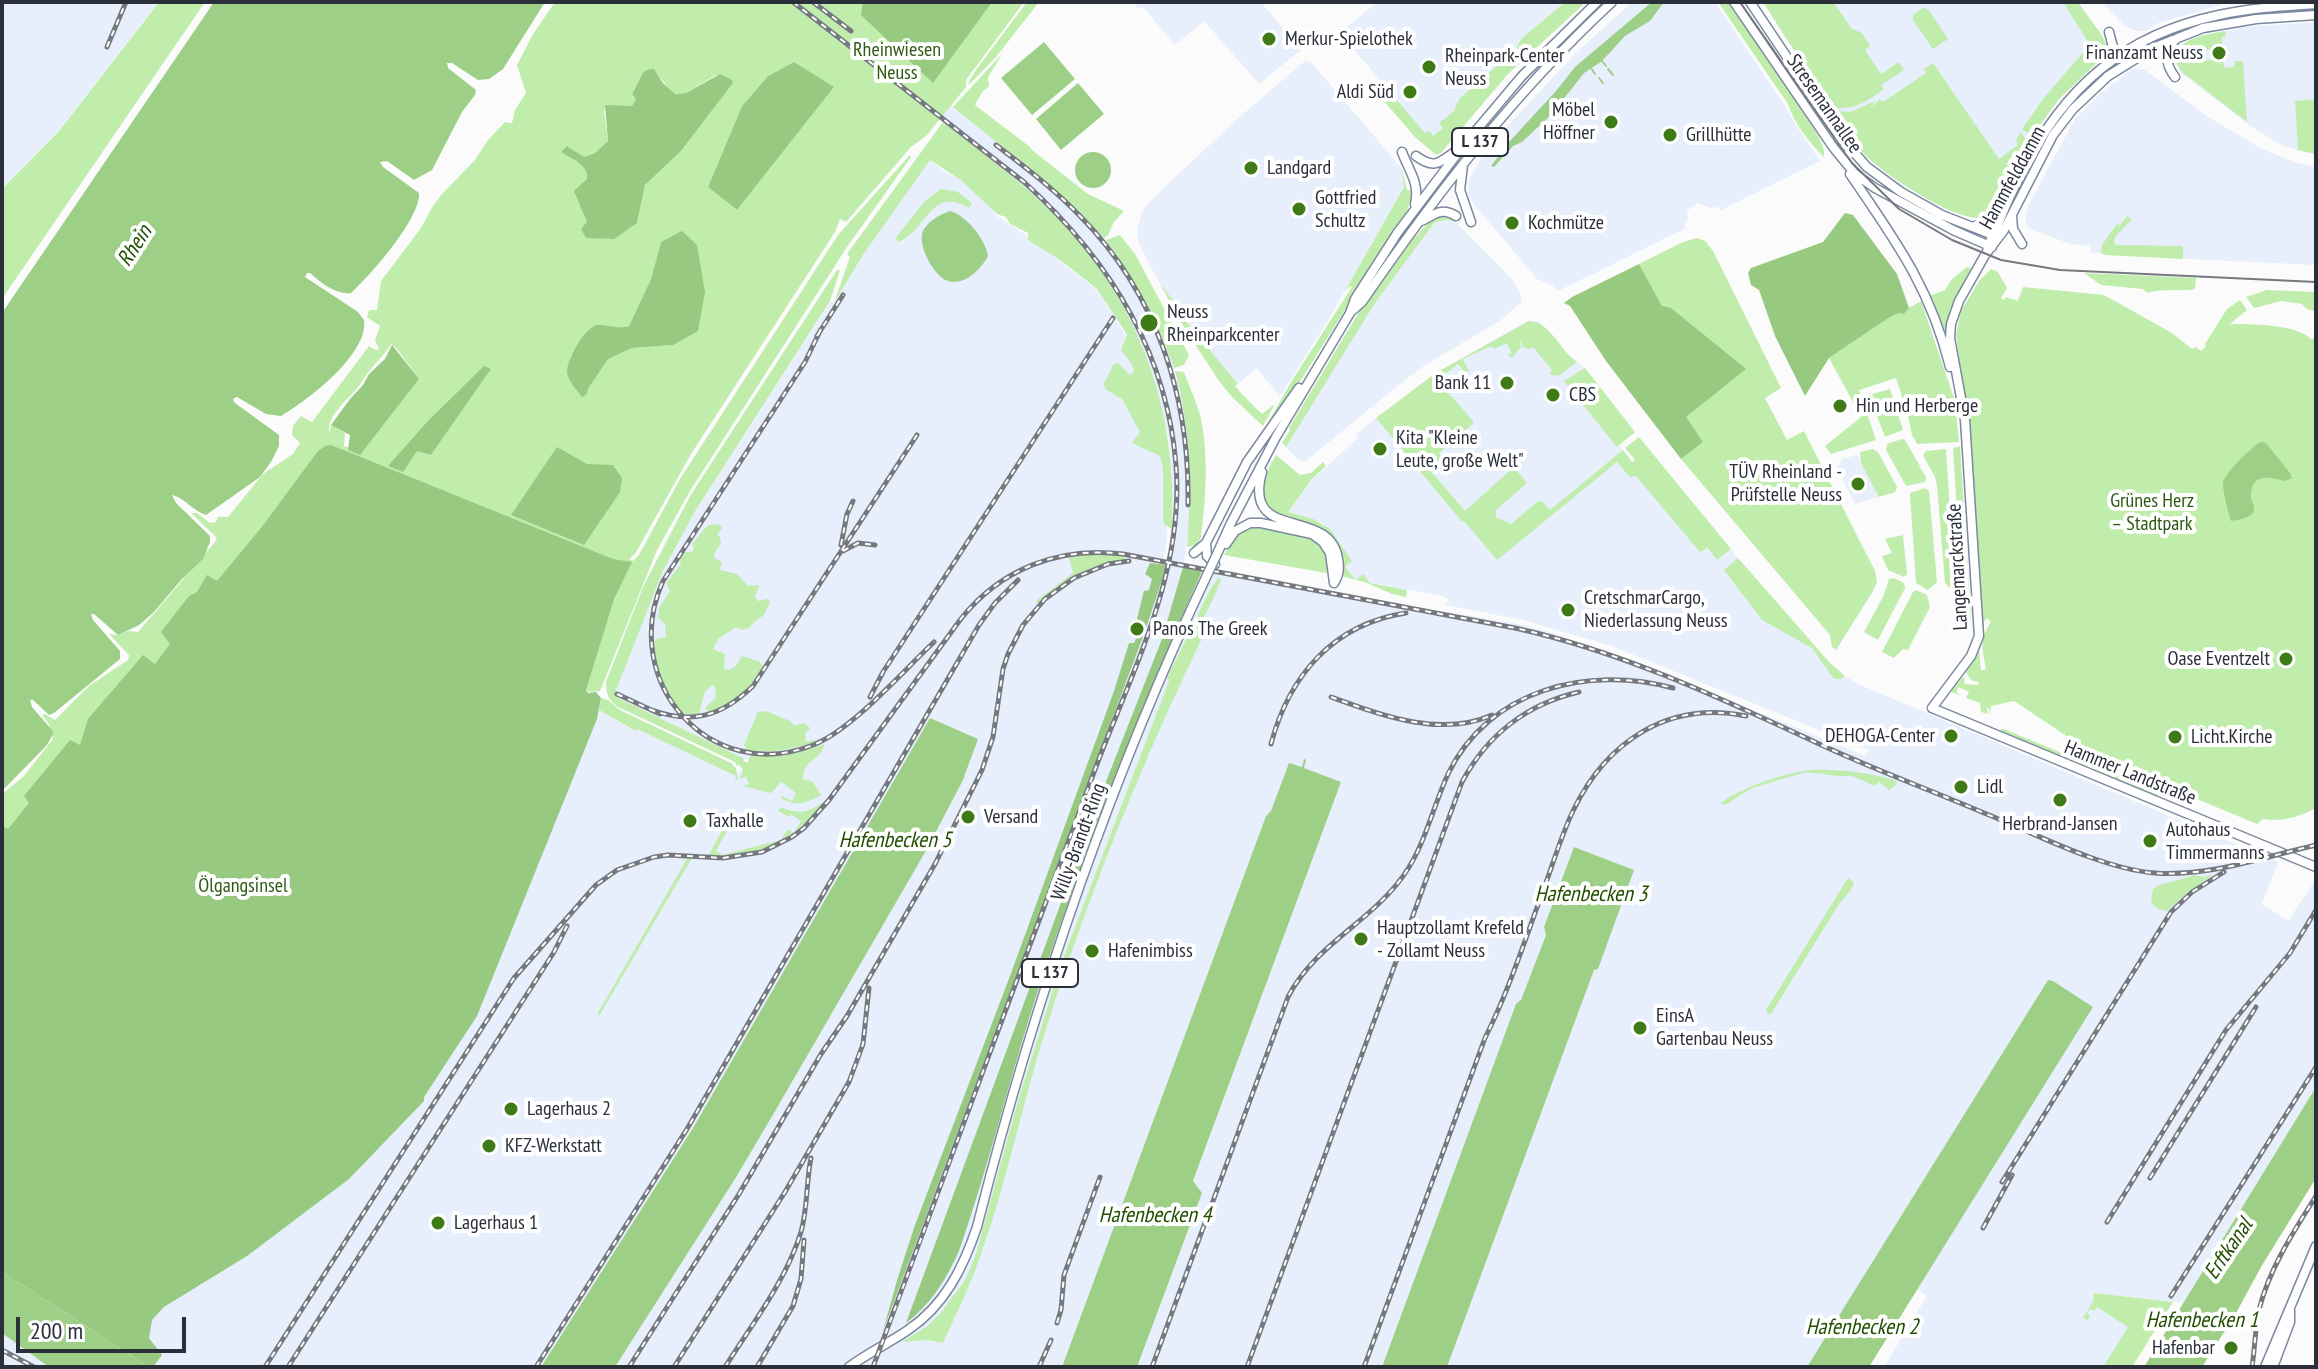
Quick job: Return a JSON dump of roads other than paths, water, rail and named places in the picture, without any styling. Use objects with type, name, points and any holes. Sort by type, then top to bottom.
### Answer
[{"type":"main road","name":"Willy-Brandt-Ring","points":[[849,1367],[921,1320],[946,1293],[967,1257],[1031,1028],[1090,856],[1165,667],[1231,523],[1276,437],[1350,313],[1355,299],[1411,213],[1522,76],[1597,2]]},
{"type":"main road","name":"Willy-Brandt-Ring","points":[[1350,313],[1362,302],[1415,225],[1463,164],[1547,65],[1612,2]]},
{"type":"main road","name":"Stresemannallee","points":[[1734,2],[1850,169],[1864,182],[1989,248]]},
{"type":"main road","name":"Stresemannallee","points":[[1750,2],[1842,139],[1874,174],[1942,215],[1993,235]]},
{"type":"main road","name":"Hammfelddamm","points":[[1993,235],[2003,208],[2043,132],[2083,84],[2107,64],[2146,40],[2201,19],[2238,11],[2316,4]]},
{"type":"main road","name":"Hammfelddamm","points":[[1989,248],[2004,230],[2053,135],[2092,90],[2128,62],[2180,36],[2226,23],[2316,15]]},
{"type":"main road","points":[[2107,64],[2113,47],[2109,32]]},
{"type":"main road","points":[[2175,77],[2169,68],[2167,55],[2171,44],[2180,36]]},
{"type":"main road","points":[[1416,156],[1435,164],[1463,146]]},
{"type":"main road","name":"Langemarckstraße","points":[[1833,147],[1904,253],[1924,290],[1941,333],[1963,410]]},
{"type":"main road","points":[[1402,152],[1417,187],[1411,213]]},
{"type":"main road","points":[[1463,164],[1460,190],[1471,222]]},
{"type":"main road","points":[[1967,225],[1983,225],[2003,208]]},
{"type":"main road","points":[[1415,225],[1437,211],[1456,216]]},
{"type":"main road","points":[[2013,212],[2013,229],[2022,244]]},
{"type":"main road","name":"Langemarckstraße","points":[[1932,708],[1971,656],[1979,636],[1963,410],[1951,345],[1951,324],[1959,301],[1993,235]]},
{"type":"main road","points":[[1194,553],[1206,543],[1241,473],[1260,443],[1313,372]]},
{"type":"main road","points":[[1217,554],[1240,527],[1261,523],[1318,537],[1330,553],[1334,583],[1338,576],[1337,554],[1325,535],[1311,527],[1279,520],[1266,509],[1259,492],[1262,463]]},
{"type":"main road","points":[[1206,543],[1207,556],[1215,564]]},
{"type":"main road","name":"Hammer Landstraße","points":[[1932,708],[2316,867]]},
{"type":"main road","points":[[2268,1367],[2290,1322],[2290,1310],[2316,1246]]},
{"type":"water","name":"Rhein","points":[[214,2],[545,2],[503,69],[489,79],[478,80],[452,63],[447,63],[448,68],[476,90],[432,170],[414,180],[387,161],[380,162],[419,193],[412,217],[403,231],[351,293],[334,290],[310,273],[305,277],[358,312],[364,320],[357,347],[320,388],[281,416],[266,414],[234,398],[235,403],[279,435],[279,446],[271,462],[260,477],[206,515],[172,495],[176,503],[210,536],[203,559],[139,625],[118,635],[91,614],[120,651],[120,659],[54,713],[49,715],[30,700],[53,734],[47,745],[2,791],[2,313]]},
{"type":"water","points":[[1652,2],[1664,2],[1650,21],[1625,36],[1602,61],[1584,73],[1551,115],[1522,142],[1513,146],[1494,167],[1491,166],[1575,67]]},
{"type":"water","points":[[1044,42],[1075,79],[1032,115],[1001,78]]},
{"type":"water","points":[[1078,83],[1104,114],[1061,150],[1036,119]]},
{"type":"water","points":[[1093,152],[1106,157],[1111,170],[1106,183],[1093,188],[1080,183],[1075,170],[1080,157]]},
{"type":"water","points":[[950,211],[974,229],[988,256],[972,275],[954,282],[937,273],[927,258],[922,242],[924,229]]},
{"type":"water","points":[[2260,442],[2266,443],[2292,478],[2285,481],[2258,480],[2252,489],[2253,513],[2231,521],[2223,482]]},
{"type":"water","name":"Hafenbecken 5","points":[[930,718],[978,739],[963,780],[927,849],[735,1179],[615,1367],[541,1367],[693,1128]]},
{"type":"water","name":"Hafenbecken 4","points":[[1304,759],[1304,768],[1341,782],[1193,1181],[1202,1193],[1137,1367],[1062,1367],[1266,816],[1271,811],[1289,763],[1302,767]]},
{"type":"water","name":"Hafenbecken 3","points":[[1574,847],[1634,870],[1598,969],[1594,970],[1447,1367],[1382,1367],[1516,1004],[1521,1000],[1546,935],[1544,927]]},
{"type":"water","name":"Hafenbecken 2","points":[[2048,980],[2093,1007],[1869,1367],[1807,1367]]},
{"type":"water","name":"Hafenbecken 1","points":[[2316,1087],[2316,1178],[2235,1315],[2202,1367],[2144,1367]]},
{"type":"water","points":[[2,1272],[149,1367],[49,1367],[2,1333]]},
{"type":"waterway","points":[[1602,61],[1606,66]]},
{"type":"waterway","points":[[1591,68],[1595,74]]},
{"type":"waterway","points":[[1608,69],[1613,75]]},
{"type":"waterway","points":[[1599,78],[1603,83]]},
{"type":"tram line","points":[[1740,2],[1852,163],[1899,209],[1952,240],[2001,260],[2060,270],[2316,282]]},
{"type":"railway","points":[[107,47],[126,2]]},
{"type":"railway","points":[[793,2],[1024,182],[1082,242],[1128,309],[1146,345],[1160,383],[1176,465],[1174,532],[1151,627],[873,1367]]},
{"type":"railway","points":[[813,2],[851,31]]},
{"type":"railway","points":[[996,145],[1050,187],[1080,216],[1107,246],[1149,313],[1164,349],[1183,425],[1188,505]]},
{"type":"railway","points":[[817,336],[843,295]]},
{"type":"railway","points":[[870,697],[883,672],[1113,318]]},
{"type":"railway","points":[[821,329],[805,362],[663,581],[652,618],[653,655],[664,688],[682,716],[708,737],[740,751],[775,754],[813,745],[844,727],[934,642]]},
{"type":"railway","points":[[649,709],[678,717],[705,715],[729,705],[753,686],[917,435]]},
{"type":"railway","points":[[841,545],[853,501]]},
{"type":"railway","points":[[843,551],[858,543],[875,545]]},
{"type":"railway","points":[[265,1367],[514,978],[596,885],[617,870],[654,857],[723,858],[762,852],[792,837],[829,800],[976,602],[1012,575],[1054,558],[1099,552],[1123,554],[1515,628],[1593,649],[1742,708],[1857,761],[2068,849],[2134,870],[2196,872],[2316,845]]},
{"type":"railway","points":[[629,1367],[739,1194],[935,864],[982,770],[993,737],[1003,669],[1023,625],[1045,599],[1074,578],[1108,564],[1129,561]]},
{"type":"railway","points":[[536,1367],[687,1129],[979,625],[1018,580]]},
{"type":"railway","points":[[1271,744],[1289,696],[1318,657],[1336,641],[1357,629],[1406,613]]},
{"type":"railway","points":[[1152,1367],[1288,997],[1311,964],[1384,899],[1406,872],[1421,845],[1448,774],[1466,745],[1488,721],[1515,703],[1544,690],[1608,680],[1673,688]]},
{"type":"railway","points":[[1247,1367],[1462,782],[1484,750],[1510,724],[1542,705],[1579,692]]},
{"type":"railway","points":[[617,694],[660,714]]},
{"type":"railway","points":[[1331,697],[1390,717],[1431,724],[1472,722],[1492,715]]},
{"type":"railway","points":[[1364,1367],[1485,1038],[1502,1002],[1565,830],[1587,786],[1622,746],[1666,721],[1691,714],[1746,716]]},
{"type":"railway","points":[[2002,1182],[2171,912],[2192,892],[2224,872]]},
{"type":"railway","points":[[2107,1222],[2226,1030],[2290,953],[2316,910]]},
{"type":"railway","points":[[288,1367],[554,952],[567,926]]},
{"type":"railway","points":[[674,1367],[785,1192],[849,1082],[863,1044],[869,988]]},
{"type":"railway","points":[[2150,1178],[2256,1007]]},
{"type":"railway","points":[[2171,1296],[2316,1067]]},
{"type":"railway","points":[[725,1367],[768,1302],[795,1250],[803,1223],[811,1158]]},
{"type":"railway","points":[[1983,1228],[2012,1175]]},
{"type":"railway","points":[[1057,1323],[1064,1275],[1100,1177]]},
{"type":"railway","points":[[2252,1367],[2263,1295],[2283,1251],[2316,1196]]},
{"type":"railway","points":[[757,1367],[793,1306],[801,1279],[804,1240]]},
{"type":"railway","points":[[1039,1367],[1051,1340]]},
{"type":"railway","points":[[2,1350],[34,1367]]},
{"type":"place","name":"Merkur-Spielothek","points":[[1269,39]]},
{"type":"place","name":"Finanzamt Neuss","points":[[2219,53]]},
{"type":"place","name":"Rheinpark-Center Neuss","points":[[1429,67]]},
{"type":"place","name":"Aldi Süd","points":[[1410,92]]},
{"type":"place","name":"Möbel Höffner","points":[[1611,122]]},
{"type":"place","name":"Grillhütte","points":[[1670,135]]},
{"type":"place","name":"Landgard","points":[[1251,168]]},
{"type":"place","name":"Gottfried Schultz","points":[[1299,209]]},
{"type":"place","name":"Kochmütze","points":[[1512,223]]},
{"type":"place","name":"Neuss Rheinparkcenter","points":[[1149,323]]},
{"type":"place","name":"Bank 11","points":[[1507,383]]},
{"type":"place","name":"CBS","points":[[1553,395]]},
{"type":"place","name":"Hin und Herberge","points":[[1840,406]]},
{"type":"place","name":"Kita \"Kleine Leute, große Welt\"","points":[[1380,449]]},
{"type":"place","name":"TÜV Rheinland - Prüfstelle Neuss","points":[[1858,484]]},
{"type":"place","name":"CretschmarCargo, Niederlassung Neuss","points":[[1568,610]]},
{"type":"place","name":"Panos The Greek","points":[[1137,629]]},
{"type":"place","name":"Oase Eventzelt","points":[[2286,659]]},
{"type":"place","name":"DEHOGA-Center","points":[[1951,736]]},
{"type":"place","name":"Licht.Kirche","points":[[2175,737]]},
{"type":"place","name":"Lidl","points":[[1961,787]]},
{"type":"place","name":"Herbrand-Jansen","points":[[2060,800]]},
{"type":"place","name":"Versand","points":[[968,817]]},
{"type":"place","name":"Taxhalle","points":[[690,821]]},
{"type":"place","name":"Autohaus Timmermanns","points":[[2150,841]]},
{"type":"place","name":"Hauptzollamt Krefeld - Zollamt Neuss","points":[[1361,939]]},
{"type":"place","name":"Hafenimbiss","points":[[1092,951]]},
{"type":"place","name":"EinsA Gartenbau Neuss","points":[[1640,1028]]},
{"type":"place","name":"Lagerhaus 2","points":[[511,1109]]},
{"type":"place","name":"KFZ-Werkstatt","points":[[489,1146]]},
{"type":"place","name":"Lagerhaus 1","points":[[438,1223]]},
{"type":"place","name":"Hafenbar","points":[[2231,1348]]},
{"type":"park label","name":"Rheinwiesen Neuss","points":[[897,62]]},
{"type":"park label","name":"Grünes Herz – Stadtpark","points":[[2152,512]]},
{"type":"park label","name":"Ölgangsinsel","points":[[243,886]]},
{"type":"water label","name":"Erftkanal","points":[[2229,1249]]}]
